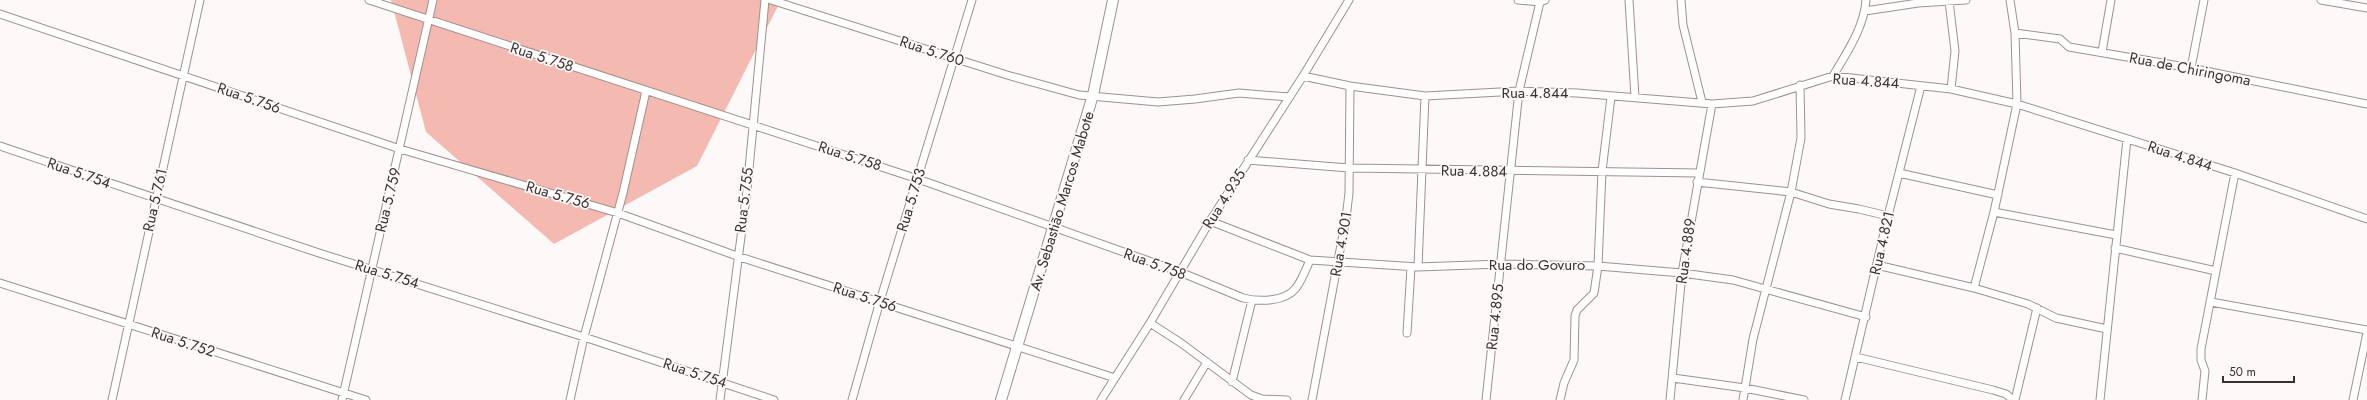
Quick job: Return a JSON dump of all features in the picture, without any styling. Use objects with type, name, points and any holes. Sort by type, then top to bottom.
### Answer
[{"type":"main road","name":"Av. Sebastião Marcos Mabote","points":[[1001,400],[1055,228],[1094,95],[1113,0]]},
{"type":"street","name":"Rua 5.761","points":[[112,400],[182,75],[200,0]]},
{"type":"street","name":"Rua 5.758","points":[[369,0],[918,179],[1180,272],[1230,294],[1252,300],[1271,300],[1295,290],[1310,260]]},
{"type":"street","name":"Rua 5.759","points":[[343,396],[433,0]]},
{"type":"street","name":"Rua 5.755","points":[[720,400],[737,256],[747,190],[765,0]]},
{"type":"street","name":"Rua 5.760","points":[[771,0],[1063,92],[1158,102],[1239,93],[1288,97]]},
{"type":"street","name":"Rua 5.753","points":[[852,400],[880,301],[972,0]]},
{"type":"street","name":"Rua 4.935","points":[[1101,400],[1150,323],[1210,221],[1288,97],[1303,76],[1349,0]]},
{"type":"street","points":[[1518,0],[1543,1]]},
{"type":"street","points":[[1628,0],[1635,97]]},
{"type":"street","points":[[1681,0],[1683,25],[1702,102]]},
{"type":"street","points":[[1833,76],[1860,29],[1865,11],[1866,0]]},
{"type":"street","points":[[1865,11],[1918,3],[1966,0]]},
{"type":"street","points":[[1974,288],[1998,195],[2017,104],[2015,34],[2010,0]]},
{"type":"street","points":[[2102,52],[2111,0]]},
{"type":"street","points":[[2190,68],[2204,0]]},
{"type":"street","points":[[2320,0],[2367,8]]},
{"type":"street","name":"Rua 4.895","points":[[1486,400],[1519,91],[1543,1]]},
{"type":"street","points":[[1949,1],[1954,51],[1951,89]]},
{"type":"street","name":"Rua 5.756","points":[[0,14],[400,149],[618,213],[737,256],[1115,378]]},
{"type":"street","name":"Rua de Chiringoma","points":[[2015,34],[2060,39],[2069,47],[2190,68],[2367,104]]},
{"type":"street","name":"Rua 4.844","points":[[1303,76],[1350,86],[1424,96],[1519,91],[1577,93],[1611,97],[1635,97],[1712,104],[1753,101],[1800,85],[1833,76],[1951,89],[2017,104],[2235,174],[2367,219]]},
{"type":"street","points":[[1743,400],[1753,339],[1791,192],[1801,138],[1800,85]]},
{"type":"street","name":"Rua 4.901","points":[[1312,400],[1347,212],[1350,86]]},
{"type":"street","name":"Rua 4.821","points":[[1845,400],[1866,317],[1888,216],[1921,86]]},
{"type":"street","points":[[570,400],[584,337],[618,213],[646,91]]},
{"type":"street","points":[[1407,333],[1423,170],[1424,96]]},
{"type":"street","points":[[1560,400],[1564,383],[1574,360],[1575,316],[1577,310],[1594,293],[1598,266],[1602,171],[1611,97]]},
{"type":"street","name":"Rua 4.889","points":[[1670,400],[1682,273],[1712,104]]},
{"type":"street","points":[[2100,400],[2127,139]]},
{"type":"street","name":"Rua 5.754","points":[[0,146],[774,400]]},
{"type":"street","name":"Rua 4.884","points":[[1248,160],[1349,168],[1423,170],[1699,172]]},
{"type":"street","points":[[1899,173],[1998,195]]},
{"type":"street","points":[[2202,400],[2205,371],[2201,355],[2235,174]]},
{"type":"street","points":[[1697,182],[1791,192],[1829,204],[1888,216]]},
{"type":"street","points":[[1994,212],[2116,235]]},
{"type":"street","name":"Rua do Govuro","points":[[1210,221],[1310,260],[1414,267],[1501,264],[1598,266],[1682,273],[1733,280],[1866,317]]},
{"type":"street","points":[[2115,248],[2216,271]]},
{"type":"street","points":[[1877,265],[1974,288],[2037,308],[2056,318],[2107,329]]},
{"type":"street","name":"Rua 5.752","points":[[0,283],[129,324],[343,396],[366,400]]},
{"type":"street","points":[[1232,382],[1252,300]]},
{"type":"street","points":[[2211,302],[2367,332],[2366,344],[2353,400]]},
{"type":"street","points":[[1856,358],[1993,390],[2006,394],[2014,400],[2037,308]]},
{"type":"street","points":[[1150,323],[1207,362],[1251,395],[1262,398],[1287,400]]},
{"type":"street","points":[[1184,400],[1207,362]]},
{"type":"street","points":[[1673,378],[1745,388],[1804,400]]},
{"type":"shaded area","points":[[391,0],[781,0],[697,166],[554,244],[426,132]]}]
